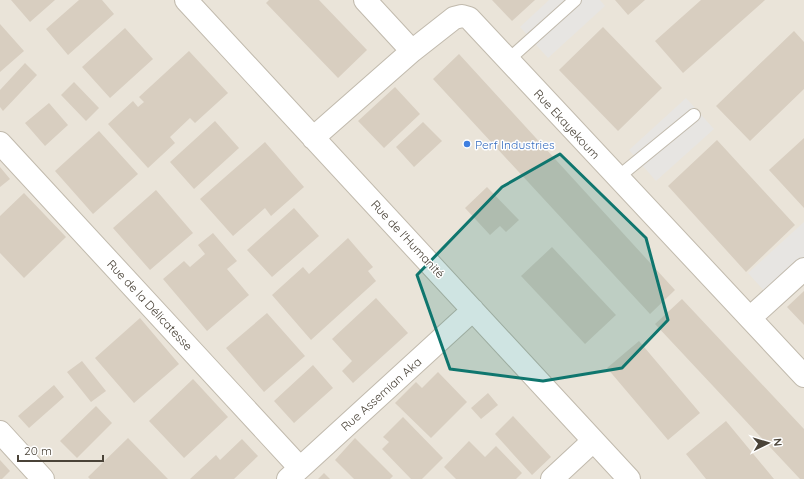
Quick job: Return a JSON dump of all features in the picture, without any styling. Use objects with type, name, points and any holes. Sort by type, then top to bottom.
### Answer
[{"type":"street","name":"Rue de l'Humanité","points":[[186,0],[474,310],[628,479]]},
{"type":"street","points":[[365,0],[412,51]]},
{"type":"street","name":"Rue Ekayekoum","points":[[313,138],[412,51],[454,18],[462,16],[469,18],[617,178],[804,376]]},
{"type":"street","name":"Rue de la Délicatesse","points":[[0,142],[294,473]]},
{"type":"street","points":[[750,318],[804,269]]},
{"type":"street","name":"Rue Assemian Aka","points":[[294,473],[474,310]]},
{"type":"street","points":[[0,432],[43,479]]},
{"type":"street","points":[[552,479],[593,441]]},
{"type":"lane","points":[[508,60],[575,0]]},
{"type":"lane","points":[[617,178],[694,115]]},
{"type":"highlighted area","points":[[560,154],[646,238],[668,320],[622,368],[543,381],[450,369],[417,275],[502,187]]},
{"type":"shaded area","points":[[0,0],[804,0],[804,479],[0,479]]},
{"type":"shaded area","points":[[549,0],[600,0],[605,6],[548,58],[520,27]]},
{"type":"shaded area","points":[[686,98],[714,129],[656,181],[629,150]]},
{"type":"shaded area","points":[[804,222],[804,279],[776,304],[748,273]]},
{"type":"building","points":[[11,0],[55,0],[30,22]]},
{"type":"building","points":[[79,0],[102,0],[114,14],[68,55],[46,29]]},
{"type":"building","points":[[269,0],[319,0],[367,50],[338,78],[266,3]]},
{"type":"building","points":[[492,0],[535,0],[512,21]]},
{"type":"building","points":[[615,0],[645,0],[628,15]]},
{"type":"building","points":[[701,0],[765,0],[683,73],[655,41]]},
{"type":"building","points":[[0,24],[24,51],[0,72]]},
{"type":"building","points":[[603,27],[662,88],[618,131],[559,70]]},
{"type":"building","points":[[125,28],[153,59],[110,98],[82,67]]},
{"type":"building","points":[[794,31],[804,42],[804,89],[750,141],[716,106]]},
{"type":"building","points":[[189,51],[228,93],[195,123],[190,118],[170,137],[175,143],[148,168],[108,124],[133,101],[138,107],[144,102],[139,97]]},
{"type":"building","points":[[459,54],[675,290],[650,314],[433,79]]},
{"type":"building","points":[[25,63],[37,75],[3,111],[0,107],[0,90]]},
{"type":"building","points":[[74,82],[99,108],[86,121],[61,95]]},
{"type":"building","points":[[395,87],[420,114],[384,148],[358,121]]},
{"type":"building","points":[[49,103],[68,125],[45,146],[25,123]]},
{"type":"building","points":[[215,121],[239,148],[194,189],[170,162]]},
{"type":"building","points":[[423,122],[442,141],[414,167],[396,147]]},
{"type":"building","points":[[99,131],[138,174],[93,214],[55,171]]},
{"type":"building","points":[[804,138],[804,208],[769,170]]},
{"type":"building","points":[[717,140],[795,225],[746,272],[668,186]]},
{"type":"building","points":[[265,142],[304,187],[271,216],[265,208],[233,236],[200,199]]},
{"type":"building","points":[[0,167],[10,179],[0,187]]},
{"type":"building","points":[[487,187],[519,220],[506,232],[500,226],[490,235],[465,208]]},
{"type":"building","points":[[156,190],[193,233],[150,270],[113,228]]},
{"type":"building","points":[[24,193],[66,237],[24,278],[0,253],[0,216]]},
{"type":"building","points":[[294,208],[319,236],[272,277],[247,250]]},
{"type":"building","points":[[213,233],[237,261],[227,269],[249,295],[207,331],[163,279],[184,261],[190,267],[205,254],[198,245]]},
{"type":"building","points":[[348,238],[373,267],[368,271],[376,281],[311,340],[272,295],[303,267],[309,274]]},
{"type":"building","points":[[552,247],[616,315],[585,344],[521,276]]},
{"type":"building","points":[[804,291],[804,325],[787,307]]},
{"type":"building","points":[[376,298],[408,333],[353,383],[342,371],[352,361],[332,339]]},
{"type":"building","points":[[682,299],[804,429],[804,479],[800,479],[655,324]]},
{"type":"building","points":[[267,313],[305,356],[264,392],[226,348]]},
{"type":"building","points":[[140,318],[179,364],[134,403],[95,358]]},
{"type":"building","points":[[639,341],[700,413],[668,440],[607,368]]},
{"type":"building","points":[[82,361],[106,391],[91,402],[67,372]]},
{"type":"building","points":[[313,365],[333,388],[294,423],[274,401]]},
{"type":"building","points":[[438,372],[467,402],[431,438],[395,403],[416,382],[422,388]]},
{"type":"building","points":[[193,379],[228,417],[184,458],[149,421]]},
{"type":"building","points":[[54,385],[64,397],[29,428],[18,416]]},
{"type":"building","points":[[488,393],[498,405],[481,419],[471,408]]},
{"type":"building","points":[[96,406],[112,423],[77,458],[60,441]]},
{"type":"building","points":[[513,416],[551,457],[532,475],[495,434]]},
{"type":"building","points":[[403,417],[443,458],[422,479],[411,479],[382,449],[389,442],[383,437]]},
{"type":"building","points":[[726,421],[774,479],[706,479],[686,454]]},
{"type":"building","points":[[128,438],[168,479],[90,479],[88,477]]},
{"type":"building","points":[[355,438],[393,476],[390,479],[354,479],[335,460]]},
{"type":"building","points":[[242,439],[258,456],[234,479],[190,479],[216,455],[220,460]]},
{"type":"building","points":[[469,441],[485,457],[496,446],[522,473],[516,479],[456,479],[444,467]]},
{"type":"building","points":[[0,460],[10,471],[2,479],[0,479]]},
{"type":"building","points":[[324,473],[330,479],[318,479]]},
{"type":"place","name":"Perf Industries","points":[[467,144]]}]
